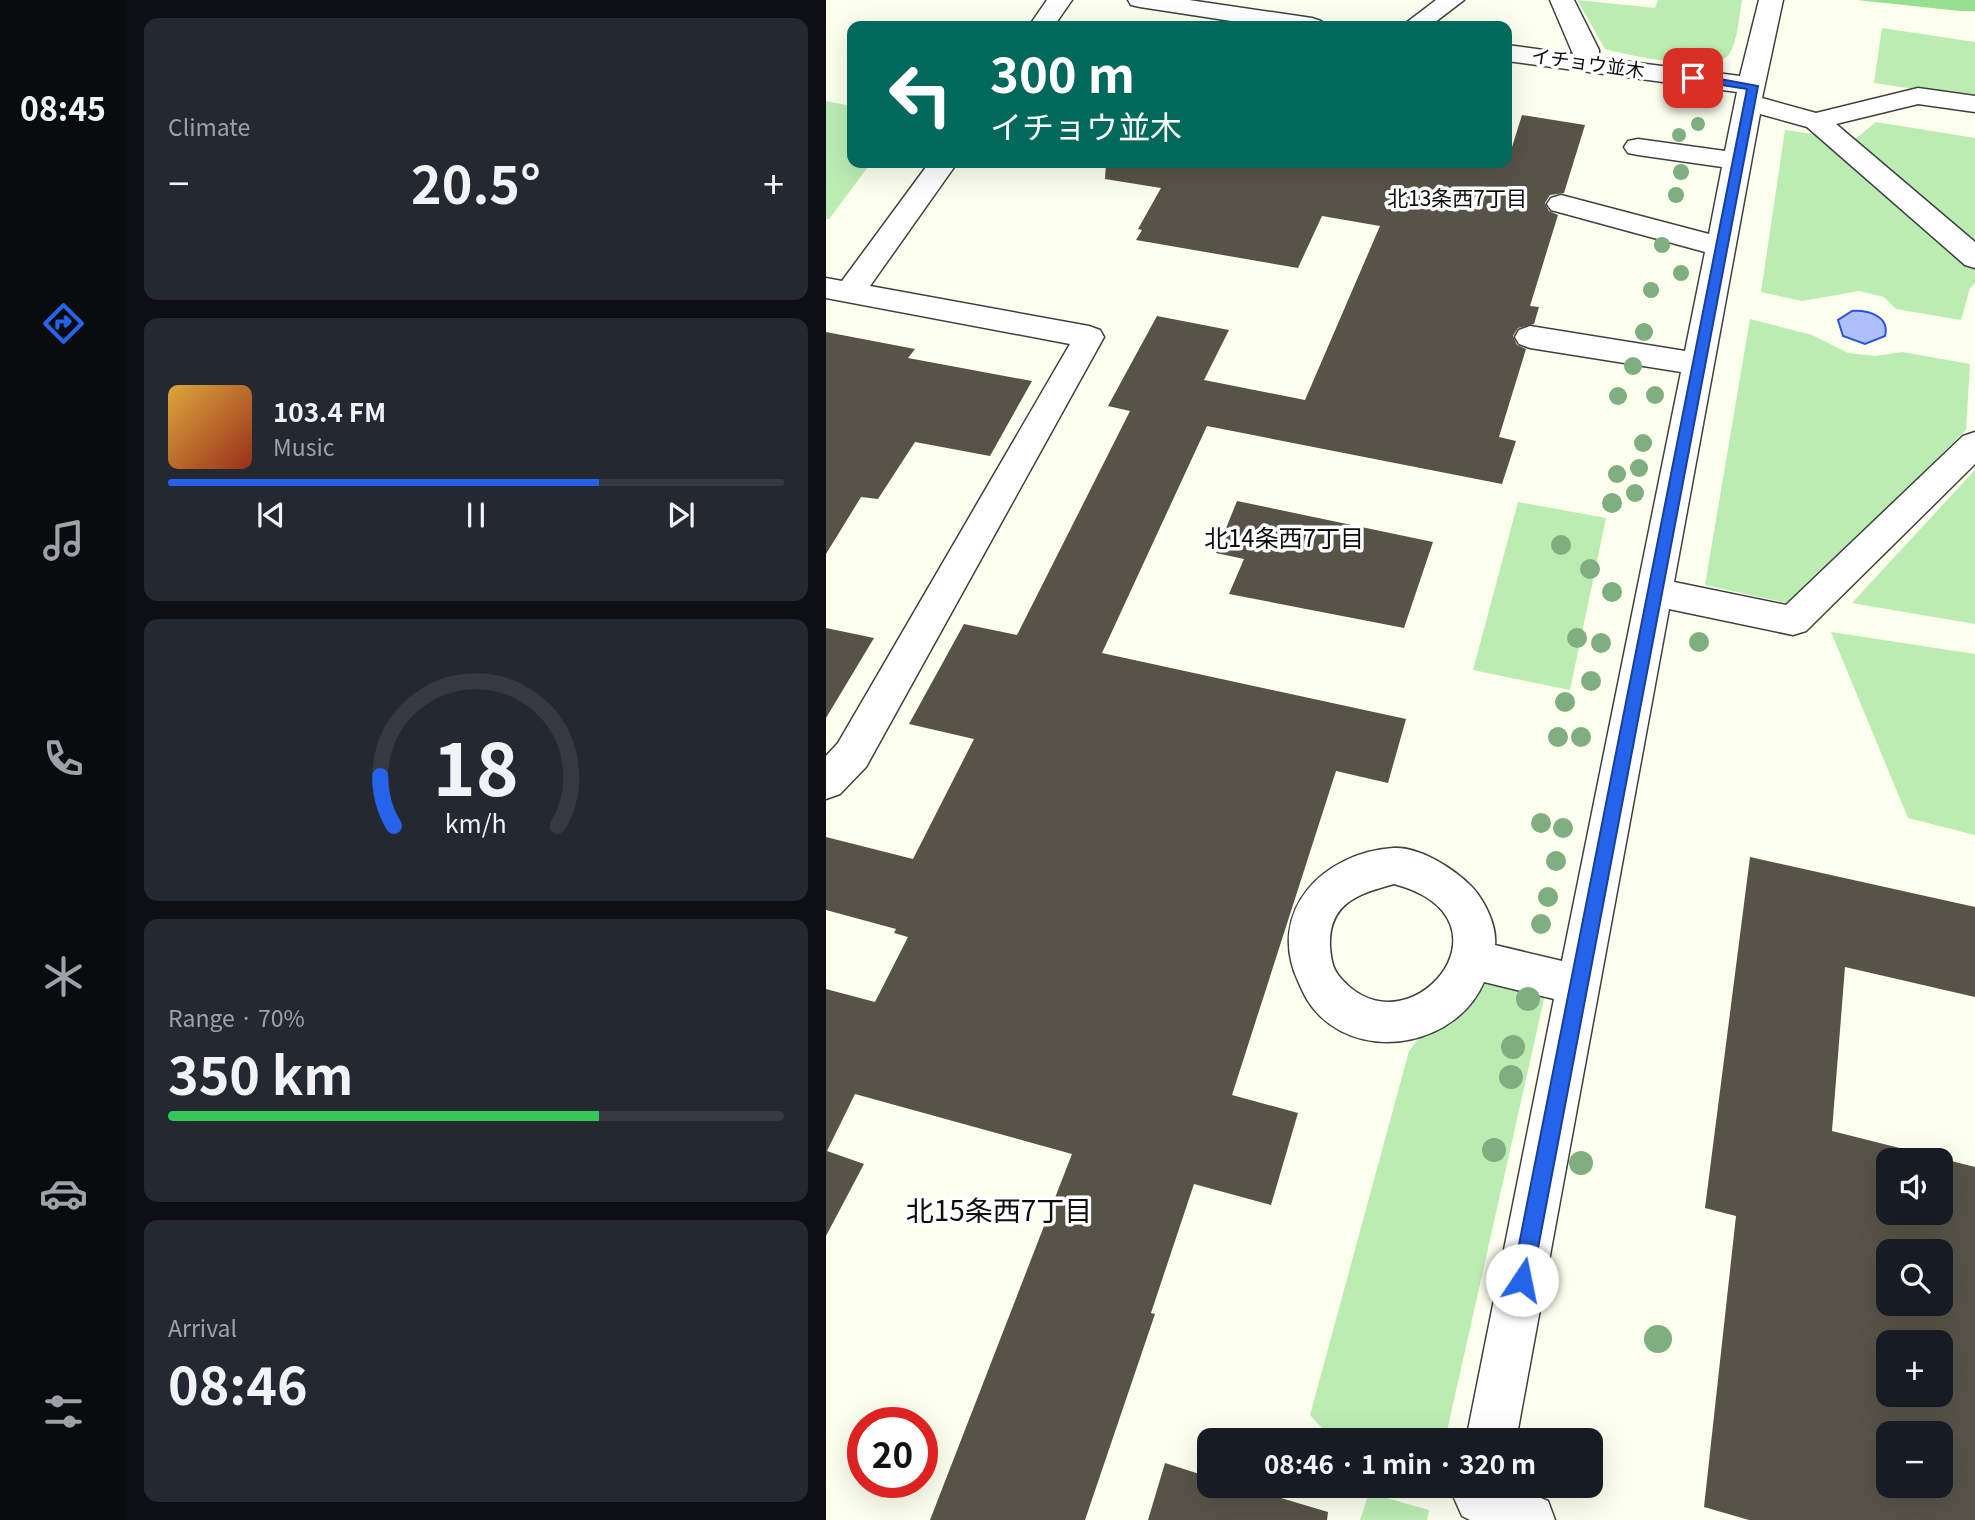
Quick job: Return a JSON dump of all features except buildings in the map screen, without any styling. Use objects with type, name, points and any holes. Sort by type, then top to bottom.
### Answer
[{"type":"lane","points":[[1044,21],[1059,0]]},
{"type":"lane","points":[[1140,0],[1181,3],[1284,21]]},
{"type":"lane","points":[[1421,21],[1452,0]]},
{"type":"lane","points":[[1562,0],[1586,50],[1586,62]]},
{"type":"lane","points":[[1493,1428],[1737,161],[1771,0]]},
{"type":"lane","name":"イチョウ並木","points":[[1512,53],[1586,62],[1751,95],[1816,121]]},
{"type":"lane","points":[[1816,121],[1918,96],[1975,104]]},
{"type":"lane","points":[[1816,121],[1975,258]]},
{"type":"lane","points":[[1637,147],[1737,161]]},
{"type":"lane","points":[[826,782],[852,755],[1089,337],[838,290],[939,168]]},
{"type":"lane","points":[[1561,204],[1721,247]]},
{"type":"lane","points":[[1530,337],[1698,364]]},
{"type":"lane","points":[[1656,592],[1793,621],[1975,444]]},
{"type":"lane","points":[[1472,959],[1578,985]]},
{"type":"lane","points":[[1479,1501],[1529,1520]]},
{"type":"green space","points":[[1577,0],[1655,8],[1658,0],[1742,0],[1737,34],[1730,53],[1722,59],[1691,63],[1651,59],[1605,49]]},
{"type":"green space","points":[[1857,0],[1975,0],[1975,11],[1960,11]]},
{"type":"green space","points":[[1882,28],[1975,42],[1975,98],[1874,83]]},
{"type":"green space","points":[[826,101],[847,105],[847,168],[867,168],[829,219],[826,219]]},
{"type":"green space","points":[[1876,122],[1975,138],[1975,283],[1970,288],[1961,320],[1896,309],[1884,297],[1859,291],[1802,301],[1761,292],[1785,130],[1854,140]]},
{"type":"green space","points":[[1750,319],[1812,335],[1848,353],[1875,356],[1902,352],[1970,364],[1966,430],[1792,604],[1705,585]]},
{"type":"green space","points":[[1975,470],[1975,624],[1852,603]]},
{"type":"green space","points":[[1518,502],[1606,518],[1570,690],[1473,670]]},
{"type":"green space","points":[[1831,632],[1975,654],[1975,835],[1908,818]]},
{"type":"green space","points":[[1491,981],[1546,990],[1448,1428],[1322,1428],[1310,1415],[1409,1051],[1444,1004]]},
{"type":"green space","points":[[1367,1498],[1387,1498],[1429,1510],[1427,1520],[1360,1520]]},
{"type":"water","points":[[1852,311],[1871,313],[1881,319],[1886,329],[1885,336],[1865,344],[1843,336],[1838,320]]},
{"type":"district","name":"北13条西7丁目","points":[[1457,199]]},
{"type":"district","name":"北14条西7丁目","points":[[1284,539]]},
{"type":"district","name":"北15条西7丁目","points":[[999,1211]]},
{"type":"route","points":[[1522,1280],[1753,86],[1693,78]]}]
